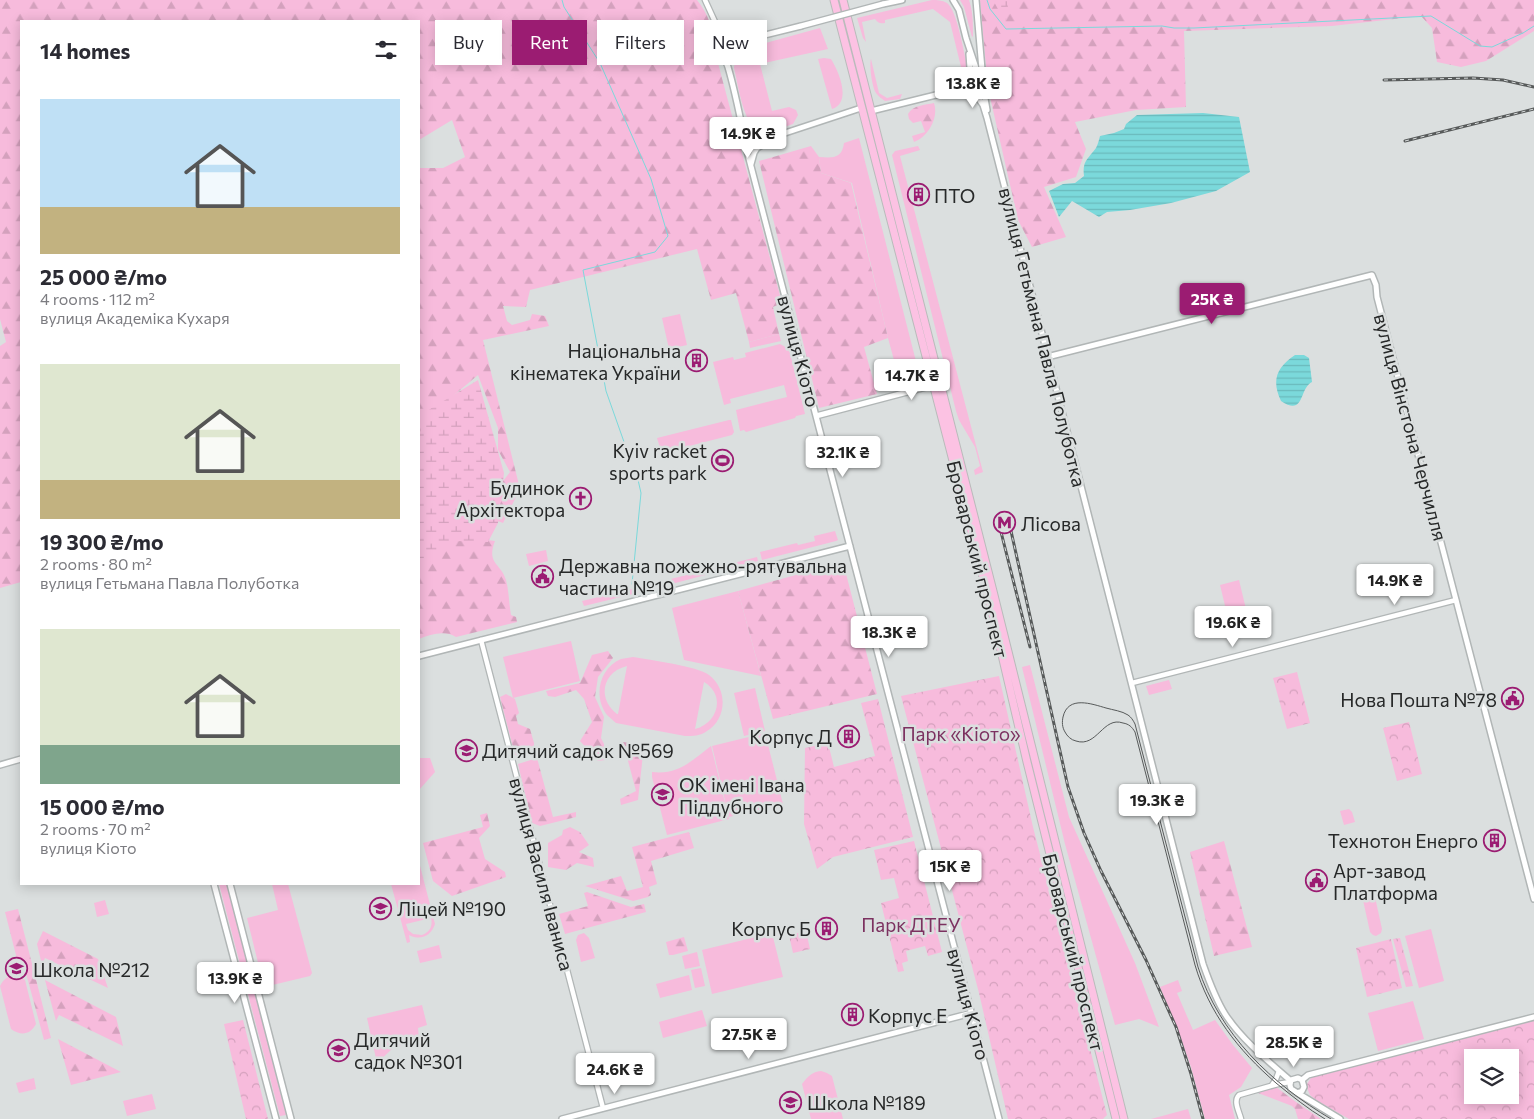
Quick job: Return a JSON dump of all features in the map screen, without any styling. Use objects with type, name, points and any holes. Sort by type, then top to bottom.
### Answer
[{"type":"highway","name":"Броварський проспект","points":[[834,0],[991,608],[1026,762],[1116,1119]]},
{"type":"highway","name":"Броварський проспект","points":[[843,0],[994,591],[1124,1119]]},
{"type":"street","points":[[705,0],[714,20]]},
{"type":"street","points":[[767,35],[902,0]]},
{"type":"street","points":[[871,111],[948,92],[979,91],[982,82],[966,38],[959,10],[953,0]]},
{"type":"street","name":"вулиця Гетьмана Павла Полуботка","points":[[976,0],[982,82],[987,118]]},
{"type":"street","points":[[966,38],[970,68],[967,86],[972,92]]},
{"type":"street","points":[[727,65],[742,121],[746,128],[756,134],[760,140],[751,164]]},
{"type":"street","points":[[948,92],[975,76],[982,82]]},
{"type":"street","name":"вулиця Гетьмана Павла Полуботка","points":[[972,92],[983,105],[987,118],[1207,974],[1216,996],[1229,1019],[1290,1082]]},
{"type":"street","points":[[779,135],[749,135],[745,142],[750,149],[758,147],[779,135],[861,108]]},
{"type":"street","name":"вулиця Кіото","points":[[742,121],[745,142],[999,1119]]},
{"type":"street","name":"вулиця Вінстона Черчилля","points":[[1047,357],[1372,274],[1534,900]]},
{"type":"street","points":[[816,416],[934,385]]},
{"type":"street","points":[[420,656],[850,546]]},
{"type":"street","points":[[1132,683],[1456,600]]},
{"type":"street","name":"вулиця Василя Іваниса","points":[[481,640],[603,1108]]},
{"type":"street","points":[[0,765],[20,759]]},
{"type":"street","points":[[214,885],[276,1119]]},
{"type":"street","points":[[230,885],[291,1119]]},
{"type":"street","points":[[562,1119],[972,1014]]},
{"type":"street","points":[[1302,1080],[1308,1075],[1534,1017]]},
{"type":"street","points":[[1271,1086],[1276,1079],[1278,1071]]},
{"type":"street","points":[[1241,1119],[1236,1101],[1237,1097],[1242,1094],[1290,1082],[1296,1078],[1302,1080]]},
{"type":"street","points":[[1297,1092],[1303,1089],[1304,1084],[1302,1080]]},
{"type":"street","points":[[1290,1082],[1291,1089],[1340,1119]]},
{"type":"green space","points":[[0,0],[697,0],[708,20],[694,20],[694,65],[718,65],[782,303],[773,307],[779,334],[749,342],[736,293],[711,300],[697,249],[530,290],[526,307],[503,306],[507,321],[512,325],[530,320],[532,314],[545,316],[549,326],[483,340],[520,489],[503,523],[490,518],[500,506],[497,489],[510,472],[498,450],[498,428],[478,375],[429,416],[420,433],[420,168],[443,168],[465,157],[452,120],[420,139],[420,20],[20,20],[20,582],[0,588],[0,346],[6,342],[0,319]]},
{"type":"green space","points":[[932,0],[947,3],[954,14],[967,66],[966,74],[960,81],[949,79],[960,75],[962,71],[950,22],[933,9],[885,20],[885,23],[879,23],[875,19],[862,22],[866,42],[863,38],[857,18]]},
{"type":"green space","points":[[960,0],[969,0],[972,18],[972,37],[964,7]]},
{"type":"green space","points":[[980,0],[1534,0],[1534,31],[1486,61],[1461,67],[1437,62],[1432,28],[1421,16],[1332,26],[1184,31],[1186,107],[1136,110],[1075,122],[1086,149],[1076,177],[1044,187],[1066,237],[1032,247],[1018,220],[988,88]]},
{"type":"green space","points":[[993,0],[1009,0],[1005,22]]},
{"type":"green space","points":[[820,28],[828,49],[767,62],[767,43]]},
{"type":"green space","points":[[818,59],[831,59],[842,86],[843,94],[841,100],[832,109]]},
{"type":"green space","points":[[871,59],[879,93],[887,98],[902,94],[900,99],[885,101],[876,93],[871,76]]},
{"type":"green space","points":[[734,65],[760,65],[772,111],[789,107],[796,110],[798,115],[793,124],[773,131],[763,132],[756,130],[751,124],[743,106]]},
{"type":"green space","points":[[934,103],[934,121],[924,136],[914,142],[912,136],[925,132],[921,121],[913,123],[909,119],[908,114],[916,107]]},
{"type":"green space","points":[[859,138],[921,381],[901,386],[852,183],[821,173],[819,157],[839,155],[844,143]]},
{"type":"green space","points":[[811,146],[819,157],[821,173],[851,183],[888,338],[864,347],[877,394],[819,408],[759,161]]},
{"type":"green space","points":[[918,146],[920,150],[900,156],[983,472],[975,475],[974,470],[980,466],[975,447],[959,420],[956,411],[892,155],[895,151]]},
{"type":"green space","points":[[680,314],[687,345],[669,349],[662,318]]},
{"type":"green space","points":[[779,334],[781,341],[750,348],[749,342]]},
{"type":"green space","points":[[780,344],[789,349],[805,414],[746,432],[744,430],[740,431],[736,410],[787,397],[784,385],[730,399],[731,403],[724,405],[713,362],[733,357],[734,360],[746,357],[745,353]]},
{"type":"green space","points":[[478,380],[504,473],[498,523],[488,542],[455,541],[422,568],[420,572],[420,432],[427,411]]},
{"type":"green space","points":[[731,420],[734,432],[732,435],[662,453],[661,451],[657,438]]},
{"type":"green space","points":[[835,531],[838,540],[836,541],[762,560],[760,552],[797,543],[798,545],[815,541],[814,536]]},
{"type":"green space","points":[[457,536],[495,541],[492,554],[493,559],[504,574],[511,615],[516,617],[517,622],[456,637],[443,633],[420,639],[420,569]]},
{"type":"green space","points":[[546,550],[548,561],[529,566],[526,554]]},
{"type":"green space","points":[[757,557],[758,561],[664,586],[663,581]]},
{"type":"green space","points":[[843,562],[877,694],[773,719],[738,591]]},
{"type":"green space","points":[[1239,580],[1246,609],[1227,614],[1220,585]]},
{"type":"green space","points":[[658,582],[659,587],[629,595],[628,590]]},
{"type":"green space","points":[[624,591],[625,596],[584,606],[582,601]]},
{"type":"green space","points":[[738,591],[761,676],[684,660],[672,608]]},
{"type":"green space","points":[[571,641],[580,681],[513,698],[503,657]]},
{"type":"green space","points":[[608,651],[613,658],[598,677],[595,697],[604,717],[601,738],[604,744],[605,760],[598,761],[580,741],[592,722],[584,699],[576,690],[555,697],[548,696],[546,691],[580,683],[592,655]]},
{"type":"green space","points":[[633,657],[684,666],[709,675],[720,688],[723,704],[714,726],[702,734],[685,736],[616,723],[607,715],[603,708],[599,692],[600,684],[603,676],[614,663],[621,659]],"holes":[[[627,666],[618,714],[617,714],[607,701],[605,687],[612,674]],[[704,682],[715,694],[716,708],[714,715],[709,721],[695,729]]]},
{"type":"green space","points":[[1030,665],[1069,817],[1135,963],[1159,1027],[1139,1019],[1115,1025],[1065,844],[1022,667]]},
{"type":"green space","points":[[1297,672],[1310,723],[1287,729],[1273,678]]},
{"type":"green space","name":"Парк «Кіото»","points":[[999,676],[1033,827],[1107,1115],[1103,1119],[1008,1119],[979,993],[901,696]]},
{"type":"green space","points":[[1169,680],[1172,689],[1149,695],[1146,686]]},
{"type":"green space","points":[[755,688],[765,731],[744,736],[734,693]]},
{"type":"green space","points":[[506,694],[515,699],[519,713],[516,716],[518,724],[530,729],[534,743],[534,754],[526,756],[515,755],[500,697]]},
{"type":"green space","points":[[878,699],[913,837],[833,857],[817,869],[804,824],[805,748],[828,743],[834,767],[875,756],[861,703]]},
{"type":"green space","points":[[1409,722],[1422,774],[1397,781],[1383,728]]},
{"type":"green space","points":[[765,733],[783,804],[729,817],[712,746]]},
{"type":"green space","points":[[623,742],[644,745],[638,800],[621,805],[620,799],[636,791]]},
{"type":"green space","points":[[711,746],[729,819],[667,835],[652,772],[670,771],[684,766]]},
{"type":"green space","points":[[420,758],[430,758],[435,772],[420,789]]},
{"type":"green space","points":[[537,758],[553,817],[576,812],[576,817],[540,826],[532,823],[518,764]]},
{"type":"green space","points":[[1349,809],[1355,822],[1344,825],[1340,811]]},
{"type":"green space","points":[[487,813],[490,826],[479,838],[485,859],[505,872],[506,877],[452,896],[433,881],[423,843],[483,827],[480,815]]},
{"type":"green space","points":[[570,827],[580,832],[589,845],[579,852],[593,858],[594,867],[577,863],[566,870],[548,867],[548,843],[562,835],[563,830]]},
{"type":"green space","points":[[689,832],[694,848],[651,861],[657,884],[649,887],[651,895],[648,897],[633,901],[585,886],[621,876],[627,891],[643,887],[632,847]]},
{"type":"green space","name":"Парк ДТЕУ","points":[[914,841],[942,952],[928,956],[925,946],[906,951],[908,961],[902,963],[904,971],[898,972],[881,903],[899,898],[894,878],[881,880],[874,850]]},
{"type":"green space","points":[[1224,841],[1252,947],[1214,956],[1190,852]]},
{"type":"green space","points":[[420,866],[435,924],[431,932],[425,936],[418,938],[409,935],[410,942],[407,943],[391,885],[420,885]],"holes":[[[431,918],[431,926],[422,935],[413,934],[408,930],[406,924]]]},
{"type":"green space","points":[[219,885],[227,885],[286,1115],[280,1116]]},
{"type":"green space","points":[[272,885],[288,885],[312,973],[310,976],[264,987],[247,918],[278,910]]},
{"type":"green space","points":[[587,892],[631,907],[644,904],[646,912],[565,934],[559,914],[588,906],[584,893]]},
{"type":"green space","points":[[1375,897],[1382,929],[1381,933],[1376,936],[1370,932],[1363,900]]},
{"type":"green space","points":[[105,900],[109,914],[97,917],[94,903]]},
{"type":"green space","points":[[18,909],[51,1038],[44,1040],[23,962],[18,963],[5,912]]},
{"type":"green space","points":[[1431,929],[1444,981],[1419,988],[1405,936]]},
{"type":"green space","points":[[43,931],[98,959],[108,988],[45,958],[42,965],[37,944]]},
{"type":"green space","points":[[806,931],[810,949],[793,953],[789,935]]},
{"type":"green space","points":[[584,933],[589,938],[595,958],[581,962],[576,940],[578,935]]},
{"type":"green space","points":[[772,933],[783,977],[712,994],[702,950]]},
{"type":"green space","points":[[684,937],[688,951],[669,955],[666,942]]},
{"type":"green space","points":[[1400,938],[1413,986],[1406,987],[1393,939]]},
{"type":"green space","points":[[1391,939],[1402,988],[1367,997],[1356,948]]},
{"type":"green space","points":[[439,945],[442,958],[420,963],[417,951]]},
{"type":"green space","points":[[697,952],[700,966],[685,969],[682,956]]},
{"type":"green space","points":[[701,968],[705,986],[695,988],[691,970]]},
{"type":"green space","points":[[14,975],[25,980],[36,1024],[34,1028],[25,1033],[18,1033],[11,1029],[0,986],[6,979]]},
{"type":"green space","points":[[689,975],[692,990],[660,998],[656,984]]},
{"type":"green space","points":[[45,980],[116,1017],[123,1046],[59,1015],[56,1021]]},
{"type":"green space","points":[[1178,980],[1182,991],[1177,993],[1193,1030],[1215,1020],[1252,1068],[1241,1087],[1229,1095],[1235,1119],[1205,1119],[1191,1067],[1160,987]]},
{"type":"green space","points":[[1413,1001],[1424,1039],[1378,1051],[1368,1013]]},
{"type":"green space","points":[[422,1005],[427,1025],[418,1028],[419,1039],[393,1048],[377,1063],[367,1018]]},
{"type":"green space","points":[[702,1010],[707,1026],[663,1038],[659,1022]]},
{"type":"green space","points":[[1534,1019],[1534,1119],[1349,1119],[1310,1095],[1307,1084],[1311,1078]]},
{"type":"green space","points":[[243,1020],[268,1119],[246,1119],[224,1024]]},
{"type":"green space","points":[[58,1039],[121,1072],[71,1085]]},
{"type":"green space","points":[[821,1071],[832,1076],[843,1119],[811,1119],[802,1084],[810,1075]]},
{"type":"green space","points":[[34,1078],[36,1089],[19,1093],[16,1083]]},
{"type":"green space","points":[[1276,1087],[1321,1119],[1298,1119],[1292,1106],[1258,1093]]},
{"type":"green space","points":[[152,1094],[156,1109],[127,1116],[123,1101]]},
{"type":"green space","points":[[1188,1109],[1191,1119],[1151,1119]]},
{"type":"water","points":[[1203,113],[1239,117],[1250,172],[1216,191],[1171,203],[1107,212],[1099,217],[1072,201],[1059,217],[1049,191],[1063,184],[1075,183],[1084,176],[1085,163],[1096,148],[1100,136],[1124,129],[1126,124],[1137,115]]},
{"type":"water","points":[[1295,355],[1304,355],[1309,358],[1312,382],[1308,385],[1298,404],[1294,406],[1281,401],[1276,387],[1276,380],[1280,369]]},
{"type":"waterway","points":[[562,0],[564,7],[600,63],[651,179],[668,236],[655,252],[583,270],[600,360]]},
{"type":"waterway","points":[[987,0],[990,9],[1006,29],[1162,26],[1194,28],[1431,16],[1480,46],[1492,47],[1534,26]]},
{"type":"waterway","points":[[602,369],[606,391],[629,456]]},
{"type":"waterway","points":[[632,584],[641,493],[636,471]]},
{"type":"tram line","points":[[1325,1119],[1306,1107],[1276,1083],[1249,1057],[1226,1030],[1208,999],[1195,965],[1135,732],[1129,725],[1116,722],[1105,727],[1089,740],[1083,742],[1071,739],[1062,724],[1066,710],[1070,706],[1075,703],[1088,703],[1123,712],[1133,720],[1198,967],[1207,991],[1219,1014],[1250,1055],[1288,1090],[1331,1119]]},
{"type":"railway","points":[[1384,80],[1473,78],[1503,80],[1534,87]]},
{"type":"railway","points":[[1405,141],[1534,109]]},
{"type":"railway","points":[[1009,522],[1068,787],[1084,833],[1101,871],[1146,960],[1176,1027],[1203,1119]]},
{"type":"railway","points":[[999,524],[1030,647]]},
{"type":"place","name":"ПТО","points":[[918,195]]},
{"type":"place","name":"Національна кінематека України","points":[[697,361]]},
{"type":"place","name":"Kyiv racket sports park","points":[[723,461]]},
{"type":"place","name":"Будинок Архітектора","points":[[581,498]]},
{"type":"place","name":"Лісова","points":[[1005,523]]},
{"type":"place","name":"Державна пожежно-рятувальна частина №19","points":[[543,576]]},
{"type":"place","name":"Нова Пошта №78","points":[[1513,699]]},
{"type":"place","name":"Корпус Д","points":[[848,736]]},
{"type":"place","name":"Дитячий садок №569","points":[[466,750]]},
{"type":"place","name":"ОК імені Івана Піддубного","points":[[663,795]]},
{"type":"place","name":"Технотон Енерго","points":[[1494,840]]},
{"type":"place","name":"Арт-завод Платформа","points":[[1317,881]]},
{"type":"place","name":"Ліцей №190","points":[[381,908]]},
{"type":"place","name":"Корпус Б","points":[[827,928]]},
{"type":"place","name":"Школа №212","points":[[17,969]]},
{"type":"place","name":"Корпус Е","points":[[852,1015]]},
{"type":"place","name":"Дитячий садок №301","points":[[338,1050]]},
{"type":"place","name":"Школа №189","points":[[791,1102]]}]
